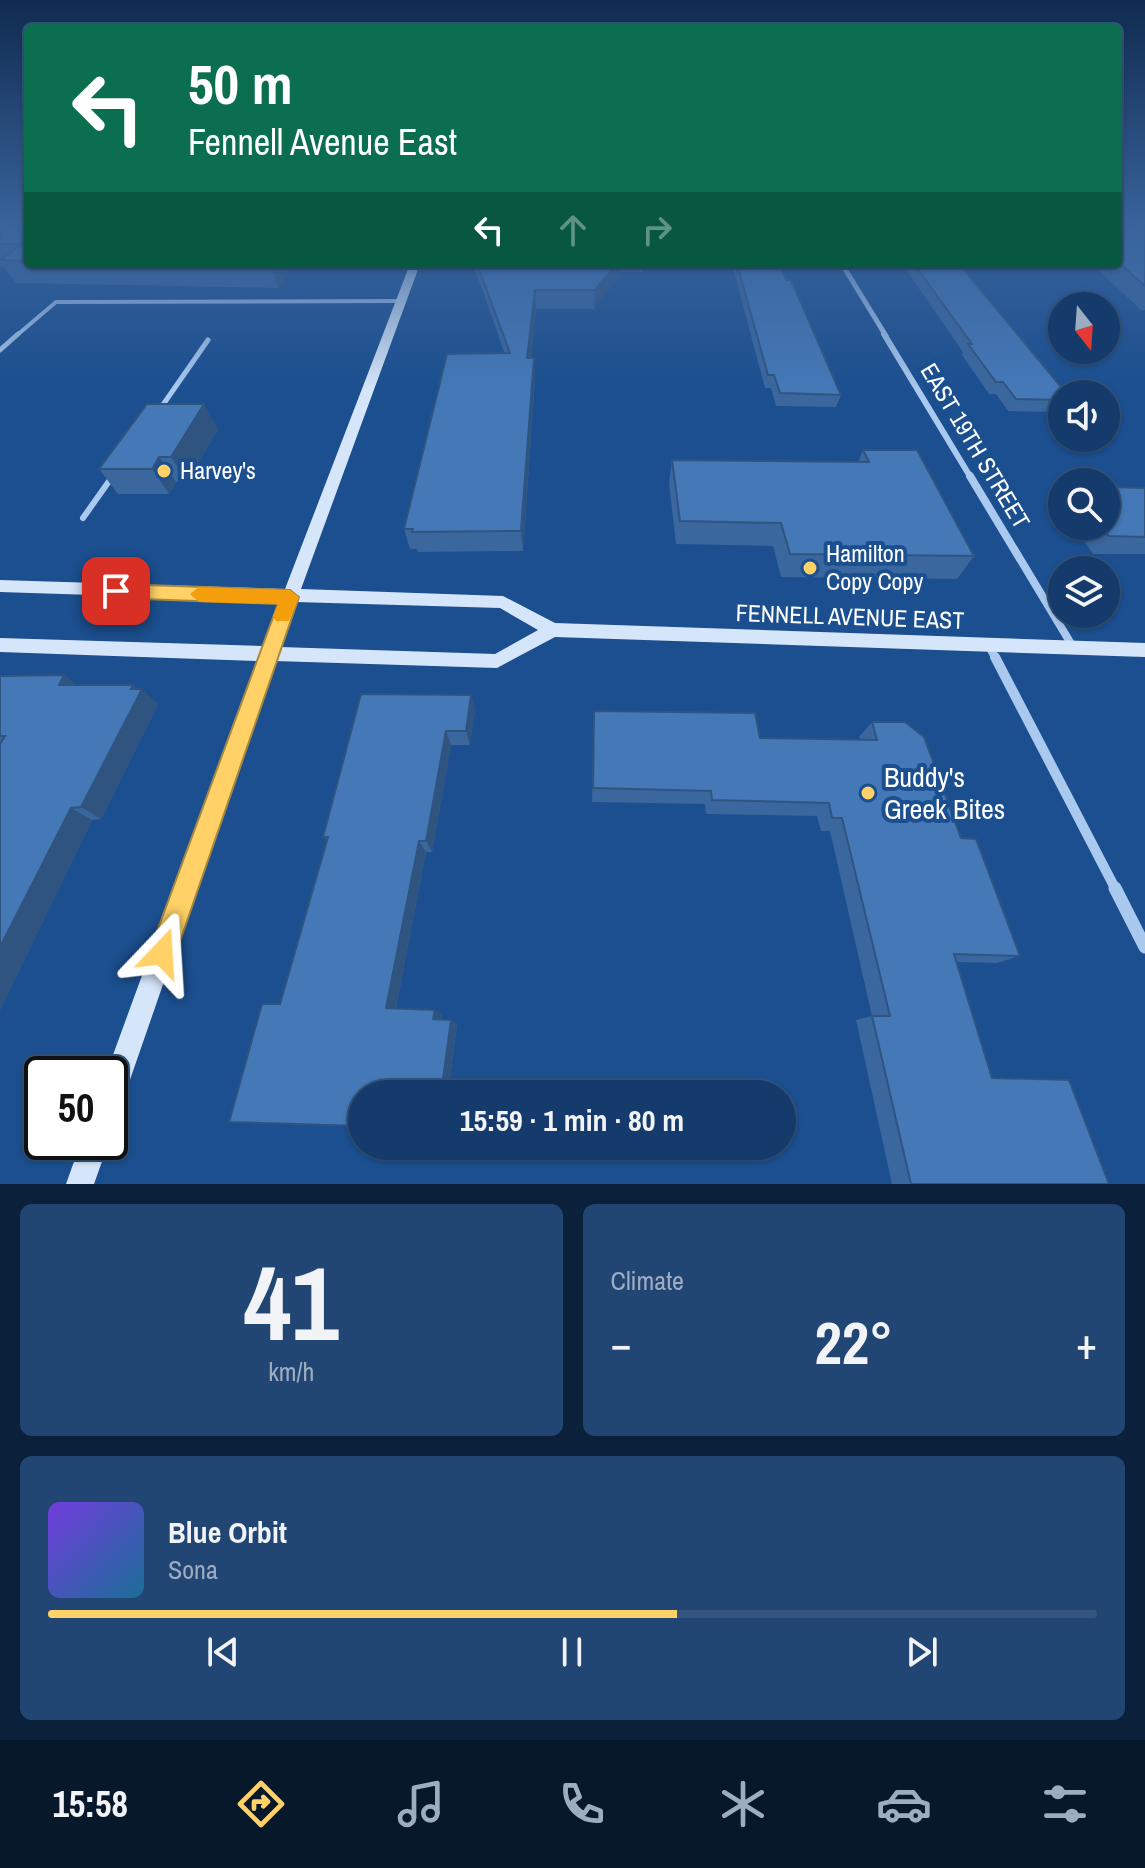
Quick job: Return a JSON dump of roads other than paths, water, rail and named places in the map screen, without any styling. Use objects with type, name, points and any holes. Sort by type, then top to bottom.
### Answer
[{"type":"main road","points":[[126,1056],[268,655],[409,279]]},
{"type":"main road","name":"FENNELL AVENUE EAST","points":[[0,586],[503,602],[553,630],[1145,650]]},
{"type":"main road","points":[[0,645],[497,661],[553,630]]},
{"type":"main road","points":[[80,1184],[89,1160]]},
{"type":"street","name":"EAST 19TH STREET","points":[[851,279],[1073,648]]},
{"type":"street","points":[[989,646],[1145,947]]},
{"type":"lane","points":[[0,350],[56,302],[401,301]]},
{"type":"lane","points":[[155,416],[208,340]]},
{"type":"lane","points":[[83,518],[119,467]]},
{"type":"place","name":"Harvey's","points":[[164,471]]},
{"type":"place","name":"Hamilton Copy Copy","points":[[810,568]]},
{"type":"place","name":"Buddy's Greek Bites","points":[[868,793]]}]
